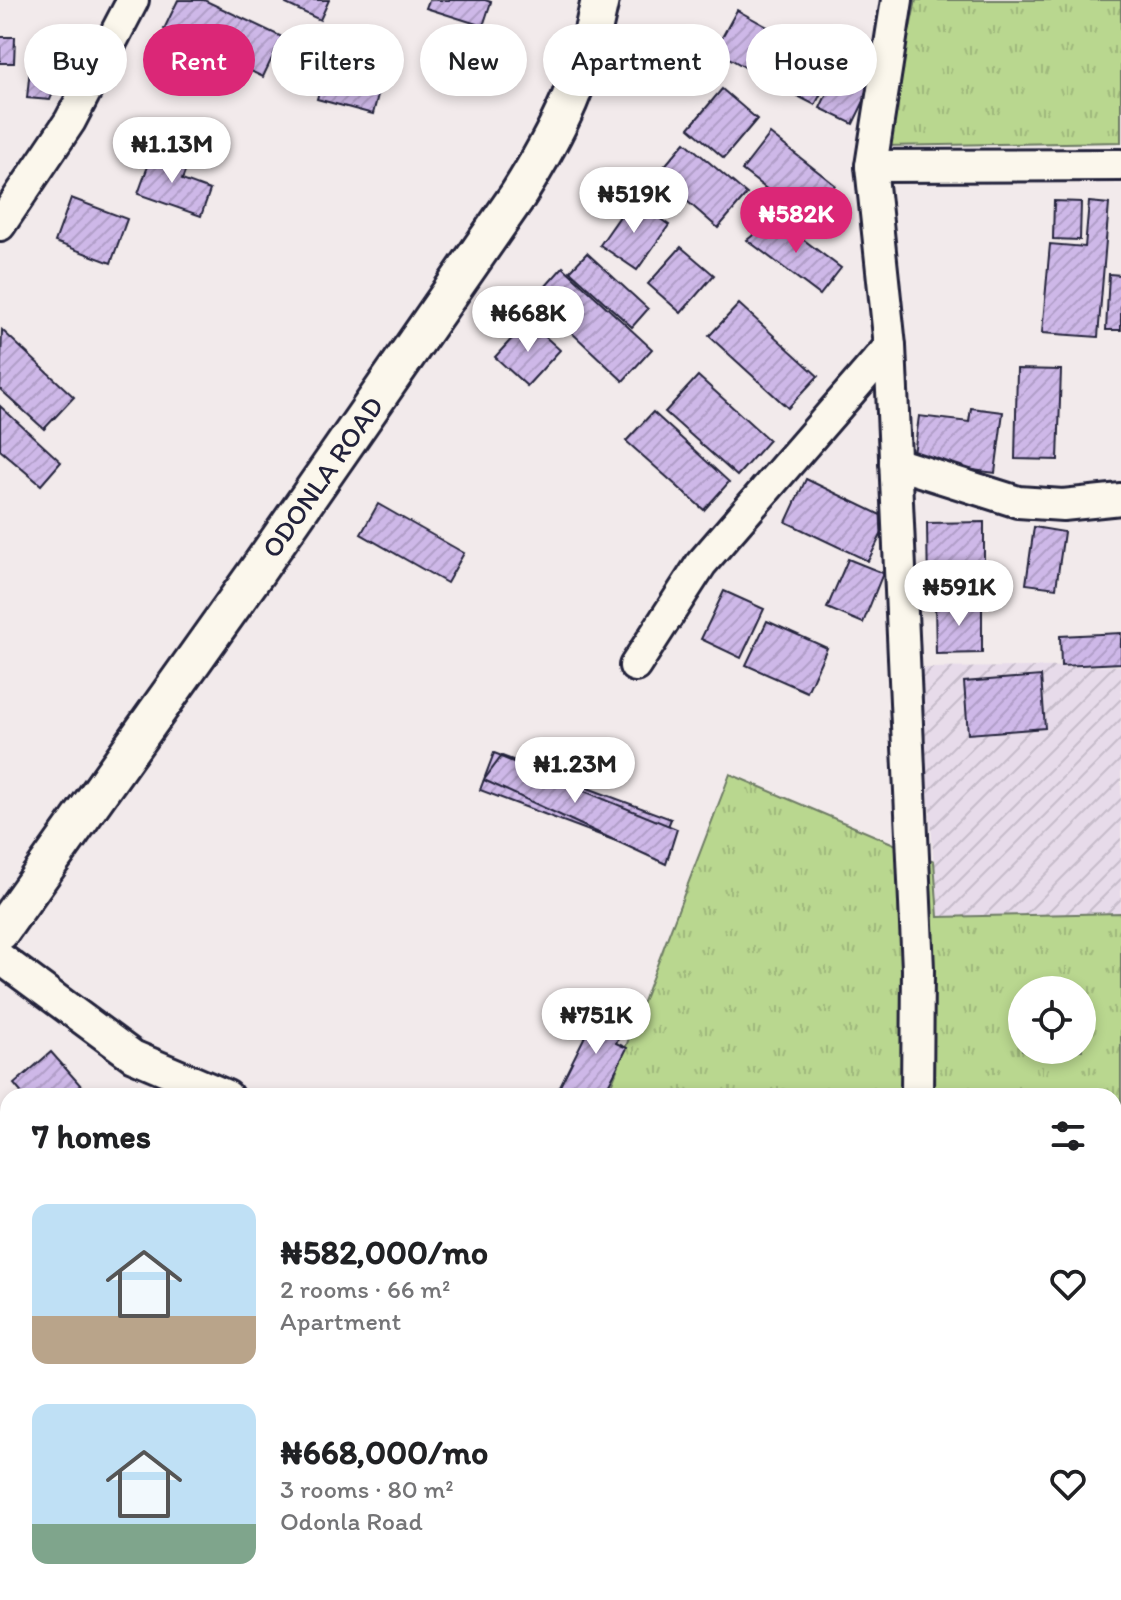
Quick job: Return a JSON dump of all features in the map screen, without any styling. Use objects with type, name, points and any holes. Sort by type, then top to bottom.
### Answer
[{"type":"street","points":[[0,225],[70,121],[133,0]]},
{"type":"street","name":"ODONLA ROAD","points":[[0,932],[255,574],[518,195],[576,93],[600,0]]},
{"type":"street","points":[[897,0],[871,166],[890,346],[918,969],[917,1088]]},
{"type":"street","points":[[871,166],[1121,165]]},
{"type":"street","points":[[635,666],[701,564],[890,346]]},
{"type":"street","points":[[895,463],[1018,502],[1063,505],[1121,499]]},
{"type":"street","points":[[0,958],[133,1056],[208,1088]]},
{"type":"shaded area","points":[[1121,666],[1121,913],[938,917],[919,668]]},
{"type":"green space","points":[[916,0],[1121,0],[1121,142],[885,146]]},
{"type":"green space","points":[[730,774],[934,861],[938,917],[1121,913],[1121,1088],[610,1088]]},
{"type":"building","points":[[178,0],[204,0],[255,24],[166,24]]},
{"type":"building","points":[[288,0],[329,0],[320,20],[286,4]]},
{"type":"building","points":[[429,0],[491,2],[484,24],[426,8]]},
{"type":"building","points":[[737,10],[762,24],[746,24],[746,68],[730,59],[729,24]]},
{"type":"building","points":[[255,24],[271,32],[271,60],[263,77],[255,73]]},
{"type":"building","points":[[0,37],[15,37],[14,63],[0,63]]},
{"type":"building","points":[[27,96],[52,96],[50,100]]},
{"type":"building","points":[[318,96],[378,96],[373,114],[317,99]]},
{"type":"building","points":[[716,96],[730,96],[757,119],[724,158],[689,128]]},
{"type":"building","points":[[797,96],[820,96],[815,105]]},
{"type":"building","points":[[826,96],[866,96],[853,124],[820,108]]},
{"type":"building","points":[[770,134],[835,185],[808,221],[742,170]]},
{"type":"building","points":[[685,142],[747,194],[718,228],[657,175]]},
{"type":"building","points":[[153,152],[188,164],[182,180],[210,190],[201,216],[138,194]]},
{"type":"building","points":[[71,198],[127,219],[111,263],[55,242]]},
{"type":"building","points":[[632,199],[669,225],[637,270],[600,245]]},
{"type":"building","points":[[1054,201],[1081,202],[1080,240],[1053,239]]},
{"type":"building","points":[[1089,202],[1109,204],[1098,337],[1042,333],[1050,244],[1085,247]]},
{"type":"building","points":[[775,218],[841,268],[820,295],[747,240]]},
{"type":"building","points":[[681,247],[714,275],[681,313],[648,284]]},
{"type":"building","points":[[587,253],[648,309],[632,327],[570,271]]},
{"type":"building","points":[[563,267],[652,349],[623,381],[535,298]]},
{"type":"building","points":[[1109,274],[1121,275],[1121,330],[1106,330]]},
{"type":"building","points":[[739,304],[818,376],[788,408],[709,336]]},
{"type":"building","points":[[528,321],[560,350],[527,386],[495,357]]},
{"type":"building","points":[[2,330],[74,397],[44,429],[0,389]]},
{"type":"building","points":[[1017,369],[1061,370],[1058,460],[1015,459]]},
{"type":"building","points":[[698,376],[769,440],[737,476],[665,412]]},
{"type":"building","points":[[0,406],[61,462],[41,485],[0,450]]},
{"type":"building","points":[[971,408],[1003,412],[995,473],[913,462],[919,416],[969,422]]},
{"type":"building","points":[[653,412],[729,482],[704,510],[626,441]]},
{"type":"building","points":[[806,479],[889,519],[868,561],[786,522]]},
{"type":"building","points":[[378,504],[464,553],[447,583],[361,534]]},
{"type":"building","points":[[984,522],[984,591],[928,593],[927,523]]},
{"type":"building","points":[[1034,527],[1064,532],[1056,588],[1026,584]]},
{"type":"building","points":[[848,559],[883,573],[863,623],[827,608]]},
{"type":"building","points":[[724,591],[764,609],[741,658],[701,639]]},
{"type":"building","points":[[982,602],[982,653],[936,654],[935,604]]},
{"type":"building","points":[[767,621],[827,648],[807,692],[746,665]]},
{"type":"building","points":[[1121,633],[1121,663],[1061,666],[1060,636]]},
{"type":"building","points":[[1041,676],[1045,728],[968,734],[964,682]]},
{"type":"building","points":[[494,753],[671,819],[656,856],[480,790]]},
{"type":"building","points":[[501,757],[677,829],[666,864],[484,780]]},
{"type":"building","points":[[601,1004],[629,1017],[616,1043],[627,1048],[607,1088],[559,1088]]},
{"type":"building","points":[[51,1052],[83,1088],[17,1088],[14,1084]]}]
